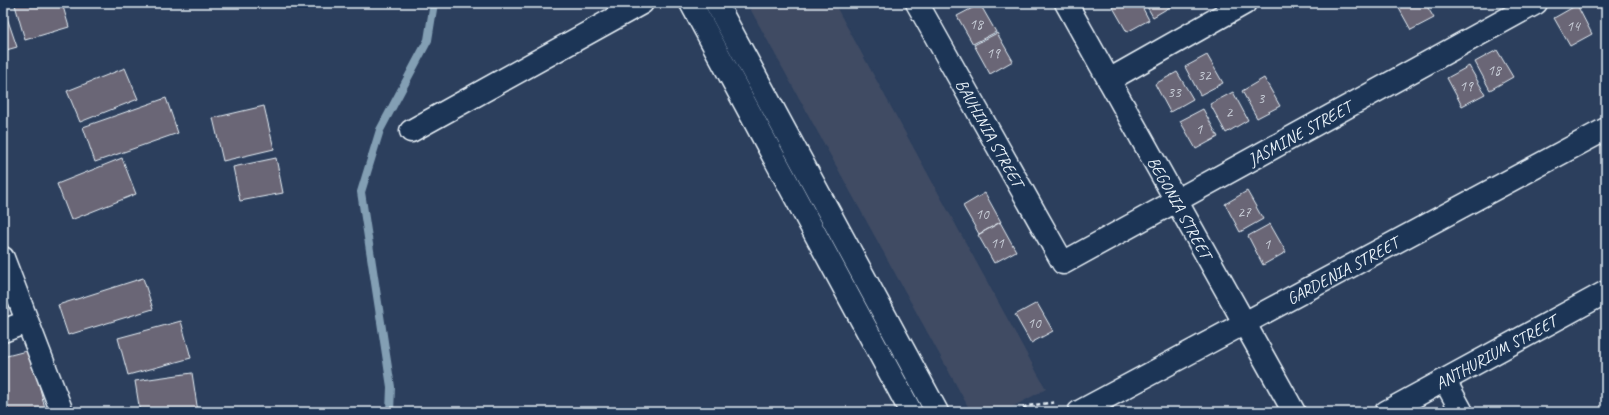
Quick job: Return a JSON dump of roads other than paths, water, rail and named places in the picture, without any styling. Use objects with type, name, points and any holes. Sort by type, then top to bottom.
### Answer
[{"type":"street","points":[[411,131],[642,3]]},
{"type":"street","points":[[691,3],[911,412]]},
{"type":"street","points":[[716,3],[937,412]]},
{"type":"street","name":"BAUHINIA STREET","points":[[918,3],[1063,263]]},
{"type":"street","name":"BEGONIA STREET","points":[[1066,3],[1294,412]]},
{"type":"street","points":[[1109,80],[1245,3]]},
{"type":"street","name":"JASMINE STREET","points":[[1063,263],[1536,3]]},
{"type":"street","name":"GARDENIA STREET","points":[[1079,412],[1606,129]]},
{"type":"street","points":[[3,258],[26,322],[62,412]]},
{"type":"street","name":"ANTHURIUM STREET","points":[[1386,412],[1606,292]]},
{"type":"street","points":[[3,331],[26,322]]},
{"type":"street","points":[[1445,381],[1462,412]]},
{"type":"waterway","points":[[390,412],[391,387],[361,192],[380,130],[428,40],[434,3]]}]
